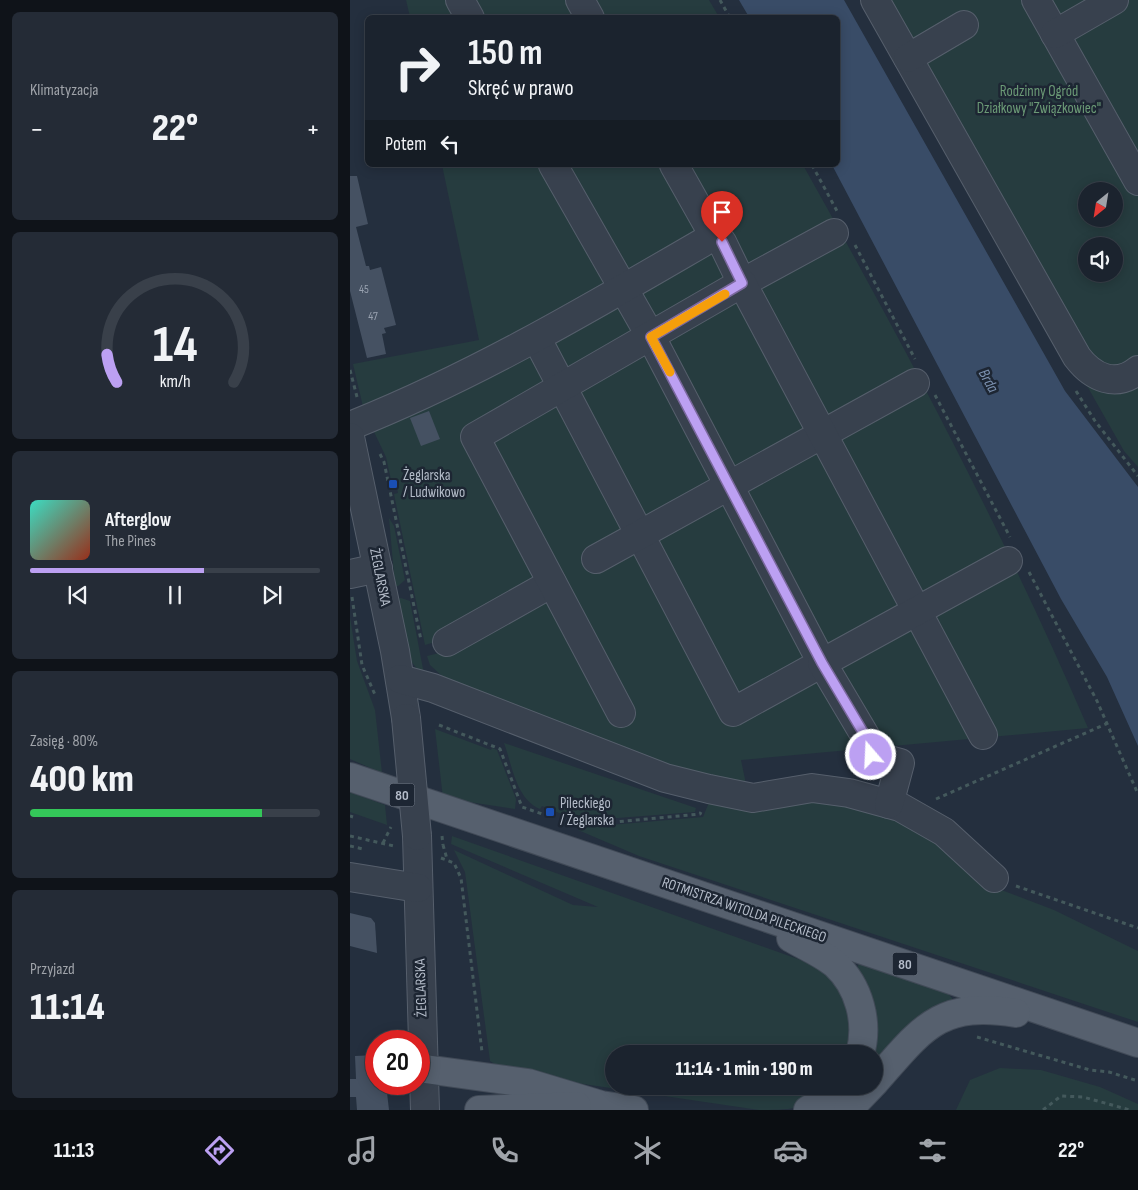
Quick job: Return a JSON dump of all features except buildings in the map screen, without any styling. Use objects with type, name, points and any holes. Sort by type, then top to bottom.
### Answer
[{"type":"main road","name":"ROTMISTRZA WITOLDA PILECKIEGO","points":[[350,777],[1138,1044]]},
{"type":"main road","points":[[735,907],[834,964],[850,981],[858,997],[862,1012],[863,1045]]},
{"type":"main road","points":[[883,1073],[920,1032],[947,1015],[964,1010],[990,1009],[1074,1022]]},
{"type":"main road","points":[[430,1070],[528,1083],[601,1105],[634,1110]]},
{"type":"main road","points":[[808,1110],[833,1095]]},
{"type":"main road","points":[[848,1110],[862,1095]]},
{"type":"main road","points":[[479,1110],[601,1105]]},
{"type":"street","points":[[460,0],[468,15]]},
{"type":"street","points":[[580,0],[588,15]]},
{"type":"street","points":[[875,0],[1077,357],[1090,371],[1115,380],[1122,380],[1138,370]]},
{"type":"street","points":[[1036,0],[1138,181]]},
{"type":"street","points":[[1055,34],[1114,0]]},
{"type":"street","points":[[908,58],[964,25]]},
{"type":"street","points":[[554,167],[651,337],[822,663],[870,744],[871,755],[900,763],[898,808]]},
{"type":"street","points":[[675,167],[714,236],[722,242],[742,283],[983,735]]},
{"type":"street","points":[[621,713],[474,437],[742,283],[843,232]]},
{"type":"street","points":[[350,426],[440,388],[537,339],[714,236]]},
{"type":"street","points":[[537,339],[733,712],[1016,557]]},
{"type":"street","points":[[596,559],[822,434],[923,381]]},
{"type":"street","name":"ŻEGLARSKA","points":[[350,437],[361,572],[400,679],[406,718],[417,836],[423,1030]]},
{"type":"street","points":[[447,642],[552,583]]},
{"type":"street","points":[[400,679],[448,693],[665,778],[753,798],[812,788],[849,793],[898,808],[944,832],[994,878]]},
{"type":"street","points":[[350,877],[418,888]]},
{"type":"street","name":"ŻEGLARSKA","points":[[425,1095],[425,1110]]},
{"type":"path","points":[[720,0],[728,15]]},
{"type":"path","points":[[813,167],[843,232],[1016,557],[1097,701],[1138,794]]},
{"type":"path","points":[[361,572],[350,587],[362,665],[378,702]]},
{"type":"path","points":[[898,808],[1106,724]]},
{"type":"path","points":[[438,725],[500,749],[522,807],[547,815]]},
{"type":"path","points":[[563,821],[584,826],[700,814],[702,808]]},
{"type":"path","points":[[383,843],[391,826]]},
{"type":"path","points":[[350,836],[391,845]]},
{"type":"path","points":[[350,846],[363,849]]},
{"type":"path","points":[[443,846],[448,859]]},
{"type":"path","points":[[435,858],[448,859],[454,863],[461,878],[482,1056]]},
{"type":"path","points":[[994,878],[1051,900],[1138,928]]},
{"type":"path","points":[[969,1036],[981,1037],[1090,1070],[1110,1072],[1138,1082]]},
{"type":"path","points":[[1043,1110],[1061,1096],[1083,1097],[1130,1110]]},
{"type":"green space","points":[[406,0],[709,0],[718,15],[410,15]]},
{"type":"green space","name":"Rodzinny Ogród Działkowy \"Związkowiec\"","points":[[868,0],[1138,0],[1138,467],[1124,451]]},
{"type":"green space","points":[[442,167],[804,167],[917,373],[989,513],[1088,728],[741,760],[746,784],[699,777],[441,680],[442,676],[430,665],[427,656],[439,653],[438,646],[432,643],[425,645],[394,494],[398,493],[395,480],[391,480],[386,457],[364,411],[353,364],[479,340]]},
{"type":"green space","points":[[389,518],[394,526],[405,580],[398,586],[395,586]]},
{"type":"green space","points":[[401,598],[410,601],[424,674],[416,668],[406,650],[396,599]]},
{"type":"green space","points":[[350,617],[357,661],[375,710],[382,773],[350,759]]},
{"type":"green space","points":[[435,729],[491,750],[492,748],[497,750],[516,799],[515,809],[443,798]]},
{"type":"green space","points":[[504,743],[696,808],[695,812],[579,821],[542,806],[540,809],[525,798],[520,790]]},
{"type":"green space","points":[[350,792],[385,805],[387,825],[350,812]]},
{"type":"green space","points":[[803,798],[881,812],[928,834],[983,883],[1054,910],[1138,951],[1138,1022],[639,856],[578,830],[587,827],[703,817],[710,800]]},
{"type":"green space","points":[[452,836],[812,964],[833,975],[847,996],[850,1045],[605,1045],[605,1087],[509,1073],[490,1061],[465,872],[454,850],[573,905],[598,907],[451,844]]},
{"type":"green space","points":[[859,964],[947,993],[952,998],[952,1002],[883,1061],[883,1045],[872,1045],[855,971]]},
{"type":"green space","points":[[1000,1068],[1041,1070],[1100,1087],[1138,1104],[1138,1110],[956,1110],[970,1080]]},
{"type":"green space","points":[[658,1095],[822,1095],[799,1107],[759,1110]]},
{"type":"water","name":"Brda","points":[[739,0],[844,0],[1065,391],[1138,487],[1138,746],[1107,677],[1061,599],[833,167],[840,167],[840,15],[748,15]]},
{"type":"slow traffic","points":[[670,372],[651,337],[725,294]]},
{"type":"place","name":"Żeglarska / Ludwikowo","points":[[393,484]]},
{"type":"place","name":"Pileckiego / Żeglarska","points":[[550,812]]},
{"type":"route","points":[[722,242],[742,283],[651,337],[822,663],[870,744],[871,755]]}]
